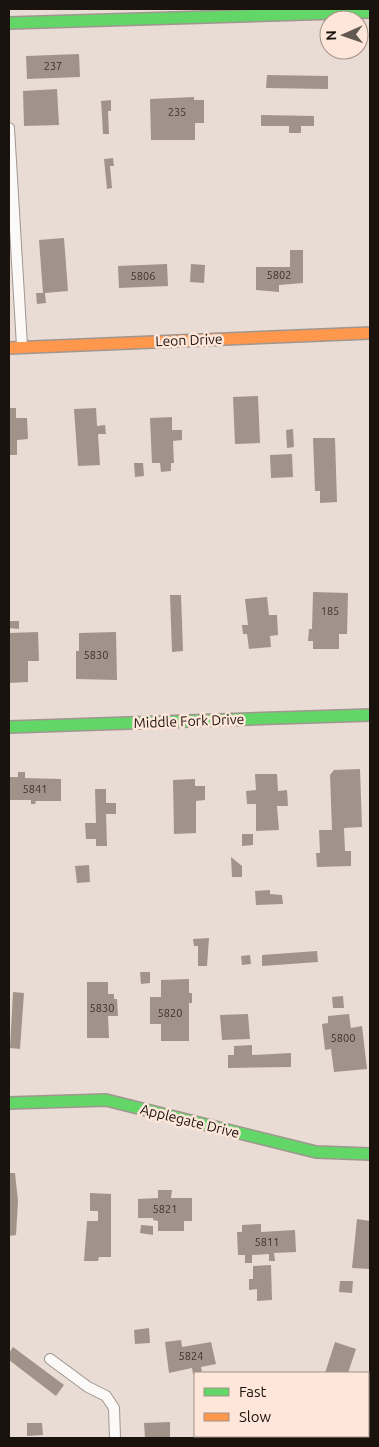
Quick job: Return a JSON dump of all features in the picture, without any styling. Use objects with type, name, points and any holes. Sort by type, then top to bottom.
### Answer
[{"type":"street","points":[[9,23],[370,12]]},
{"type":"street","name":"Leon Drive","points":[[9,348],[370,333]]},
{"type":"street","name":"Middle Fork Drive","points":[[9,727],[370,715]]},
{"type":"street","name":"Applegate Drive","points":[[9,1103],[106,1100],[316,1152],[370,1154]]},
{"type":"lane","points":[[9,128],[22,347]]},
{"type":"lane","points":[[50,1359],[88,1387],[106,1396],[114,1408],[115,1438]]},
{"type":"building","points":[[79,54],[80,77],[27,79],[26,56]]},
{"type":"building","points":[[267,75],[328,76],[328,89],[266,88]]},
{"type":"building","points":[[57,89],[59,125],[24,126],[23,91]]},
{"type":"building","points":[[194,97],[194,100],[204,100],[204,123],[195,123],[195,140],[151,140],[150,99]]},
{"type":"building","points":[[111,100],[111,111],[108,111],[109,134],[103,134],[101,101]]},
{"type":"building","points":[[261,115],[314,116],[314,126],[301,126],[301,133],[289,133],[289,126],[261,126]]},
{"type":"building","points":[[113,158],[114,166],[110,166],[112,188],[107,189],[104,159]]},
{"type":"building","points":[[64,238],[68,291],[45,293],[46,303],[37,304],[36,293],[43,293],[39,240]]},
{"type":"building","points":[[290,250],[303,250],[303,283],[279,285],[279,292],[256,290],[256,267],[290,267]]},
{"type":"building","points":[[167,264],[168,286],[119,288],[118,266]]},
{"type":"building","points":[[191,264],[205,265],[204,283],[190,282]]},
{"type":"building","points":[[258,396],[260,443],[235,444],[233,397]]},
{"type":"building","points":[[9,408],[16,408],[16,418],[27,418],[28,439],[17,440],[17,455],[9,455]]},
{"type":"building","points":[[96,408],[97,426],[105,425],[106,434],[98,434],[100,465],[78,466],[74,409]]},
{"type":"building","points":[[172,417],[172,430],[182,430],[182,440],[173,441],[174,463],[171,463],[171,471],[161,472],[160,463],[152,463],[150,418]]},
{"type":"building","points":[[293,429],[294,447],[287,448],[286,430]]},
{"type":"building","points":[[313,438],[335,438],[337,502],[320,503],[320,491],[315,491]]},
{"type":"building","points":[[292,454],[293,477],[271,478],[270,455]]},
{"type":"building","points":[[134,463],[143,463],[144,476],[135,477]]},
{"type":"building","points":[[313,592],[348,593],[347,634],[339,634],[339,649],[313,649],[313,641],[308,641],[309,629],[312,629]]},
{"type":"building","points":[[170,595],[181,595],[183,651],[172,652]]},
{"type":"building","points":[[267,597],[269,615],[277,615],[278,635],[270,636],[271,647],[249,649],[247,634],[243,634],[242,625],[248,625],[245,599]]},
{"type":"building","points":[[9,621],[19,621],[19,629],[9,628]]},
{"type":"building","points":[[38,632],[39,661],[28,661],[28,682],[9,683],[9,633]]},
{"type":"building","points":[[116,632],[117,680],[76,679],[76,651],[79,651],[79,633]]},
{"type":"building","points":[[360,769],[362,827],[344,828],[345,851],[351,851],[351,866],[317,867],[316,853],[320,853],[319,830],[332,830],[330,775],[334,770]]},
{"type":"building","points":[[18,772],[25,772],[25,778],[61,779],[61,801],[36,801],[35,804],[31,804],[31,800],[9,800],[9,777],[18,777]]},
{"type":"building","points":[[255,774],[277,774],[278,791],[287,790],[288,806],[277,806],[279,830],[256,831],[256,804],[247,804],[246,791],[256,790]]},
{"type":"building","points":[[195,779],[195,786],[205,786],[205,800],[196,801],[196,833],[174,834],[173,780]]},
{"type":"building","points":[[95,789],[106,789],[106,803],[116,803],[116,814],[106,814],[107,846],[96,846],[96,839],[86,839],[85,823],[96,823]]},
{"type":"building","points":[[242,834],[253,834],[253,845],[242,846]]},
{"type":"building","points":[[231,857],[242,866],[242,877],[232,877]]},
{"type":"building","points":[[89,865],[90,882],[77,883],[75,866]]},
{"type":"building","points":[[270,890],[270,894],[282,895],[283,904],[256,905],[255,891]]},
{"type":"building","points":[[209,938],[207,966],[198,966],[198,946],[194,946],[193,939]]},
{"type":"building","points":[[317,951],[318,962],[262,966],[262,955]]},
{"type":"building","points":[[250,955],[251,964],[242,965],[241,956]]},
{"type":"building","points":[[140,972],[150,972],[150,983],[141,984]]},
{"type":"building","points":[[189,979],[189,993],[192,993],[192,1003],[189,1003],[189,1041],[161,1041],[161,1024],[150,1024],[150,997],[161,997],[161,980]]},
{"type":"building","points":[[87,982],[108,982],[108,994],[114,994],[114,999],[117,999],[118,1016],[108,1016],[109,1038],[87,1038]]},
{"type":"building","points":[[13,992],[24,993],[20,1049],[10,1048]]},
{"type":"building","points":[[343,996],[344,1008],[333,1008],[332,997]]},
{"type":"building","points":[[248,1014],[250,1039],[222,1040],[220,1015]]},
{"type":"building","points":[[349,1014],[351,1028],[362,1026],[367,1069],[334,1072],[331,1049],[325,1050],[322,1024],[328,1023],[328,1016]]},
{"type":"building","points":[[252,1045],[252,1055],[291,1053],[291,1067],[228,1068],[228,1055],[234,1055],[234,1046]]},
{"type":"building","points":[[9,1173],[15,1173],[18,1201],[16,1235],[9,1236]]},
{"type":"building","points":[[158,1190],[172,1190],[171,1198],[192,1198],[192,1221],[184,1221],[184,1231],[158,1231],[158,1221],[153,1220],[153,1218],[138,1218],[138,1199],[158,1198]]},
{"type":"building","points":[[90,1193],[111,1194],[111,1257],[99,1257],[98,1261],[84,1261],[87,1221],[98,1221],[98,1211],[90,1211]]},
{"type":"building","points":[[357,1219],[370,1221],[370,1269],[352,1268]]},
{"type":"building","points":[[261,1224],[261,1232],[295,1230],[296,1252],[274,1253],[275,1261],[269,1261],[269,1254],[252,1255],[252,1263],[245,1263],[245,1255],[238,1255],[237,1232],[242,1232],[242,1225]]},
{"type":"building","points":[[141,1225],[153,1226],[153,1235],[140,1233]]},
{"type":"building","points":[[271,1265],[272,1300],[257,1301],[257,1289],[249,1290],[249,1279],[253,1279],[253,1266]]},
{"type":"building","points":[[340,1281],[353,1281],[352,1293],[339,1292]]},
{"type":"building","points":[[149,1328],[150,1343],[135,1344],[134,1330]]},
{"type":"building","points":[[181,1340],[182,1347],[211,1342],[216,1364],[201,1367],[202,1372],[194,1372],[193,1374],[192,1368],[169,1373],[165,1342]]},
{"type":"building","points":[[335,1342],[356,1349],[348,1372],[325,1372]]},
{"type":"building","points":[[13,1347],[64,1385],[56,1396],[9,1360],[9,1353]]},
{"type":"building","points":[[170,1422],[170,1438],[145,1438],[144,1423]]},
{"type":"building","points":[[27,1423],[42,1423],[43,1435],[27,1436]]},
{"type":"traffic: fast","points":[[9,23],[370,12]]},
{"type":"traffic: fast","points":[[9,727],[370,715]]},
{"type":"traffic: fast","points":[[9,1103],[106,1100],[316,1152],[370,1154]]},
{"type":"traffic: slow","points":[[9,348],[370,333]]}]
